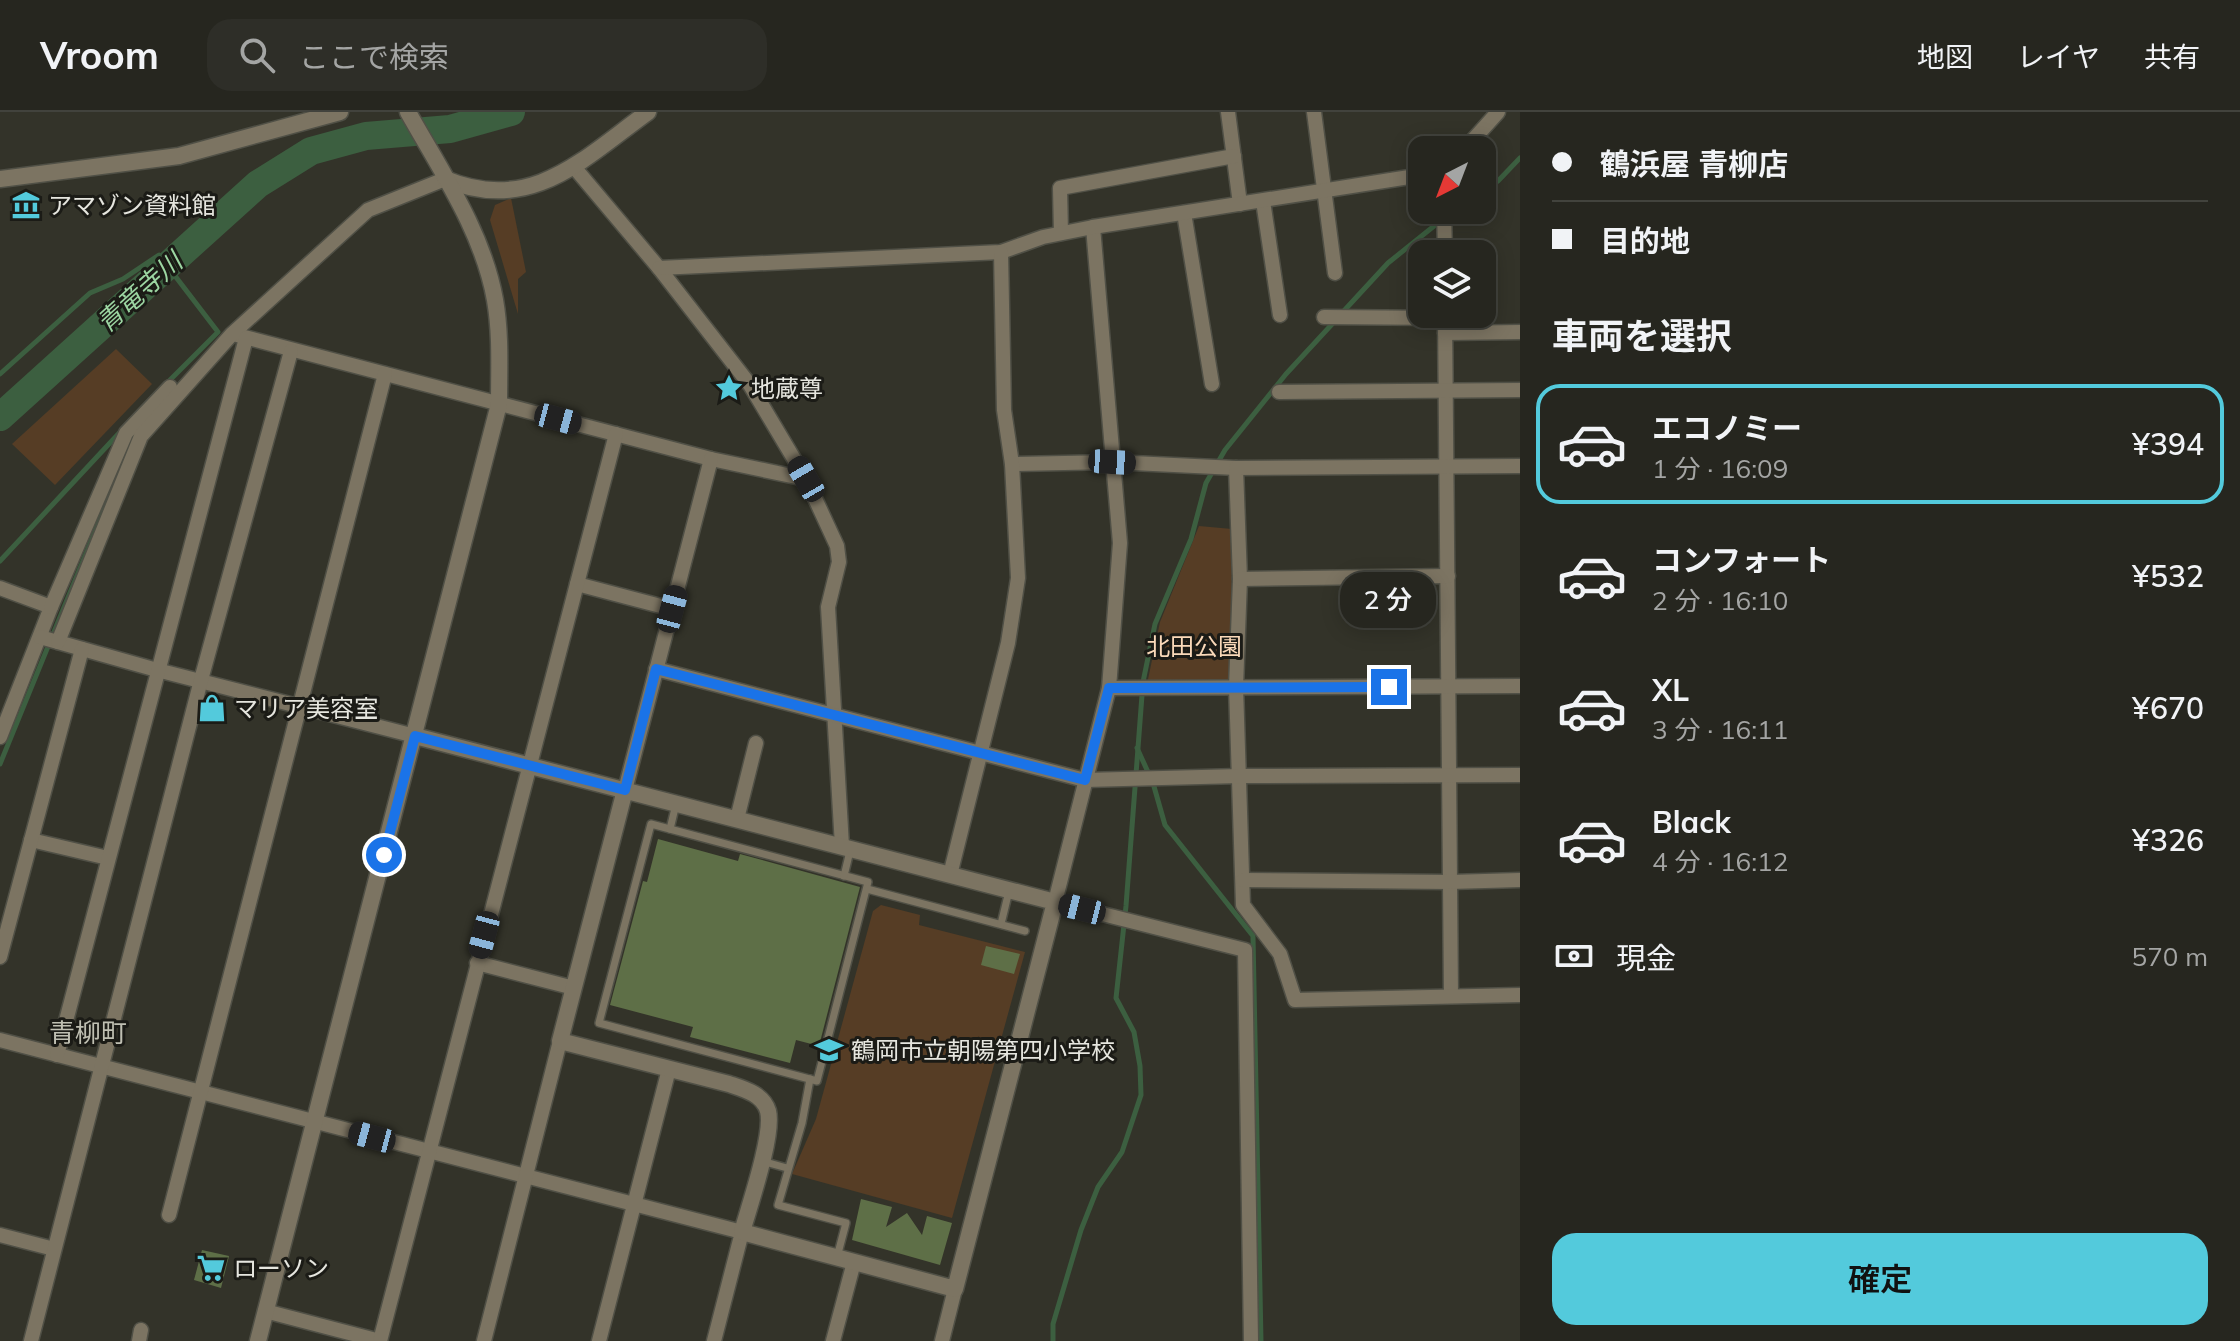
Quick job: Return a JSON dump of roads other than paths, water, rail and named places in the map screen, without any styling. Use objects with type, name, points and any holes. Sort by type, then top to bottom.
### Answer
[{"type":"street","points":[[258,1341],[499,404],[499,326],[495,296],[469,224],[408,112]]},
{"type":"street","points":[[58,642],[141,436],[368,210],[445,179],[476,190],[508,191],[548,180],[574,167],[648,112]]},
{"type":"street","points":[[1228,112],[1240,204]]},
{"type":"street","points":[[1314,112],[1335,273]]},
{"type":"street","points":[[1477,136],[1498,112]]},
{"type":"street","points":[[0,179],[179,156],[334,113]]},
{"type":"street","points":[[1061,233],[1060,188],[1234,156]]},
{"type":"street","points":[[574,167],[659,268],[750,385],[823,511],[839,562],[828,607],[846,848]]},
{"type":"street","points":[[659,268],[1001,252],[1061,233],[1093,227],[1408,177]]},
{"type":"street","points":[[1263,201],[1280,315]]},
{"type":"street","points":[[1184,213],[1212,384]]},
{"type":"street","points":[[942,1341],[1109,688],[1120,543],[1093,227]]},
{"type":"street","points":[[950,875],[1008,643],[1018,578],[1012,464],[1004,410],[1001,252]]},
{"type":"street","points":[[1324,317],[1408,320]]},
{"type":"street","points":[[1445,328],[1451,996]]},
{"type":"street","points":[[1490,328],[1520,332]]},
{"type":"street","points":[[239,336],[711,459],[806,479]]},
{"type":"street","points":[[57,1055],[157,670],[239,336]]},
{"type":"street","points":[[31,1341],[201,680],[291,351]]},
{"type":"street","points":[[169,1215],[385,374]]},
{"type":"street","points":[[0,737],[51,607],[126,433],[170,387]]},
{"type":"street","points":[[1279,392],[1520,390]]},
{"type":"street","points":[[265,1311],[380,1341],[616,434]]},
{"type":"street","points":[[484,1341],[711,459]]},
{"type":"street","points":[[1012,464],[1112,462],[1236,468],[1520,466]]},
{"type":"street","points":[[1236,468],[1240,579],[1236,687],[1243,905],[1280,954],[1295,1000],[1520,995]]},
{"type":"street","points":[[1240,579],[1448,576]]},
{"type":"street","points":[[577,584],[672,609]]},
{"type":"street","points":[[0,588],[51,607]]},
{"type":"street","points":[[40,637],[157,670],[1245,950],[1251,1341]]},
{"type":"street","points":[[0,957],[82,649]]},
{"type":"street","points":[[656,669],[1085,780],[1520,775]]},
{"type":"street","points":[[1109,688],[1520,686]]},
{"type":"street","points":[[737,819],[756,743]]},
{"type":"street","points":[[31,840],[108,858]]},
{"type":"street","points":[[1243,880],[1520,880]]},
{"type":"street","points":[[477,963],[574,988]]},
{"type":"street","points":[[0,1041],[955,1289]]},
{"type":"street","points":[[560,1041],[742,1088],[753,1093],[768,1109],[761,1160],[714,1341]]},
{"type":"street","points":[[599,1341],[669,1069]]},
{"type":"street","points":[[0,1235],[54,1249]]},
{"type":"street","points":[[833,1341],[854,1262]]},
{"type":"lane","points":[[670,829],[676,803]]},
{"type":"lane","points":[[651,824],[670,829],[868,882],[817,1081],[599,1023],[651,824]]},
{"type":"lane","points":[[844,876],[846,848]]},
{"type":"lane","points":[[867,889],[1025,931]]},
{"type":"lane","points":[[1001,924],[1010,890]]},
{"type":"lane","points":[[810,1079],[802,1123],[778,1205],[846,1223],[837,1257]]},
{"type":"lane","points":[[761,1160],[787,1168]]},
{"type":"waterway","name":"青竜寺川","points":[[0,417],[258,184],[311,151],[366,136],[450,129],[511,112]]},
{"type":"waterway","points":[[1496,182],[1520,158]]},
{"type":"waterway","points":[[1341,314],[1388,263],[1437,224]]},
{"type":"waterway","points":[[0,374],[90,293],[123,279],[159,255],[218,332],[168,382]]},
{"type":"waterway","points":[[1053,1341],[1053,1324],[1081,1230],[1098,1187],[1122,1152],[1141,1095],[1134,1032],[1116,998],[1143,682],[1155,624],[1191,539],[1206,483],[1225,450],[1286,374],[1334,322]]},
{"type":"waterway","points":[[0,561],[122,430]]},
{"type":"waterway","points":[[0,764],[125,458]]},
{"type":"waterway","points":[[1137,748],[1153,783],[1165,825],[1253,936],[1261,1341]]},
{"type":"place","name":"アマゾン資料館","points":[[26,205]]},
{"type":"place","name":"地蔵尊","points":[[729,388]]},
{"type":"place","name":"マリア美容室","points":[[212,708]]},
{"type":"place","name":"鶴岡市立朝陽第四小学校","points":[[829,1050]]},
{"type":"place","name":"ローソン","points":[[211,1268]]},
{"type":"district","name":"青柳町","points":[[88,1032]]},
{"type":"park label","name":"北田公園","points":[[1194,646]]}]
